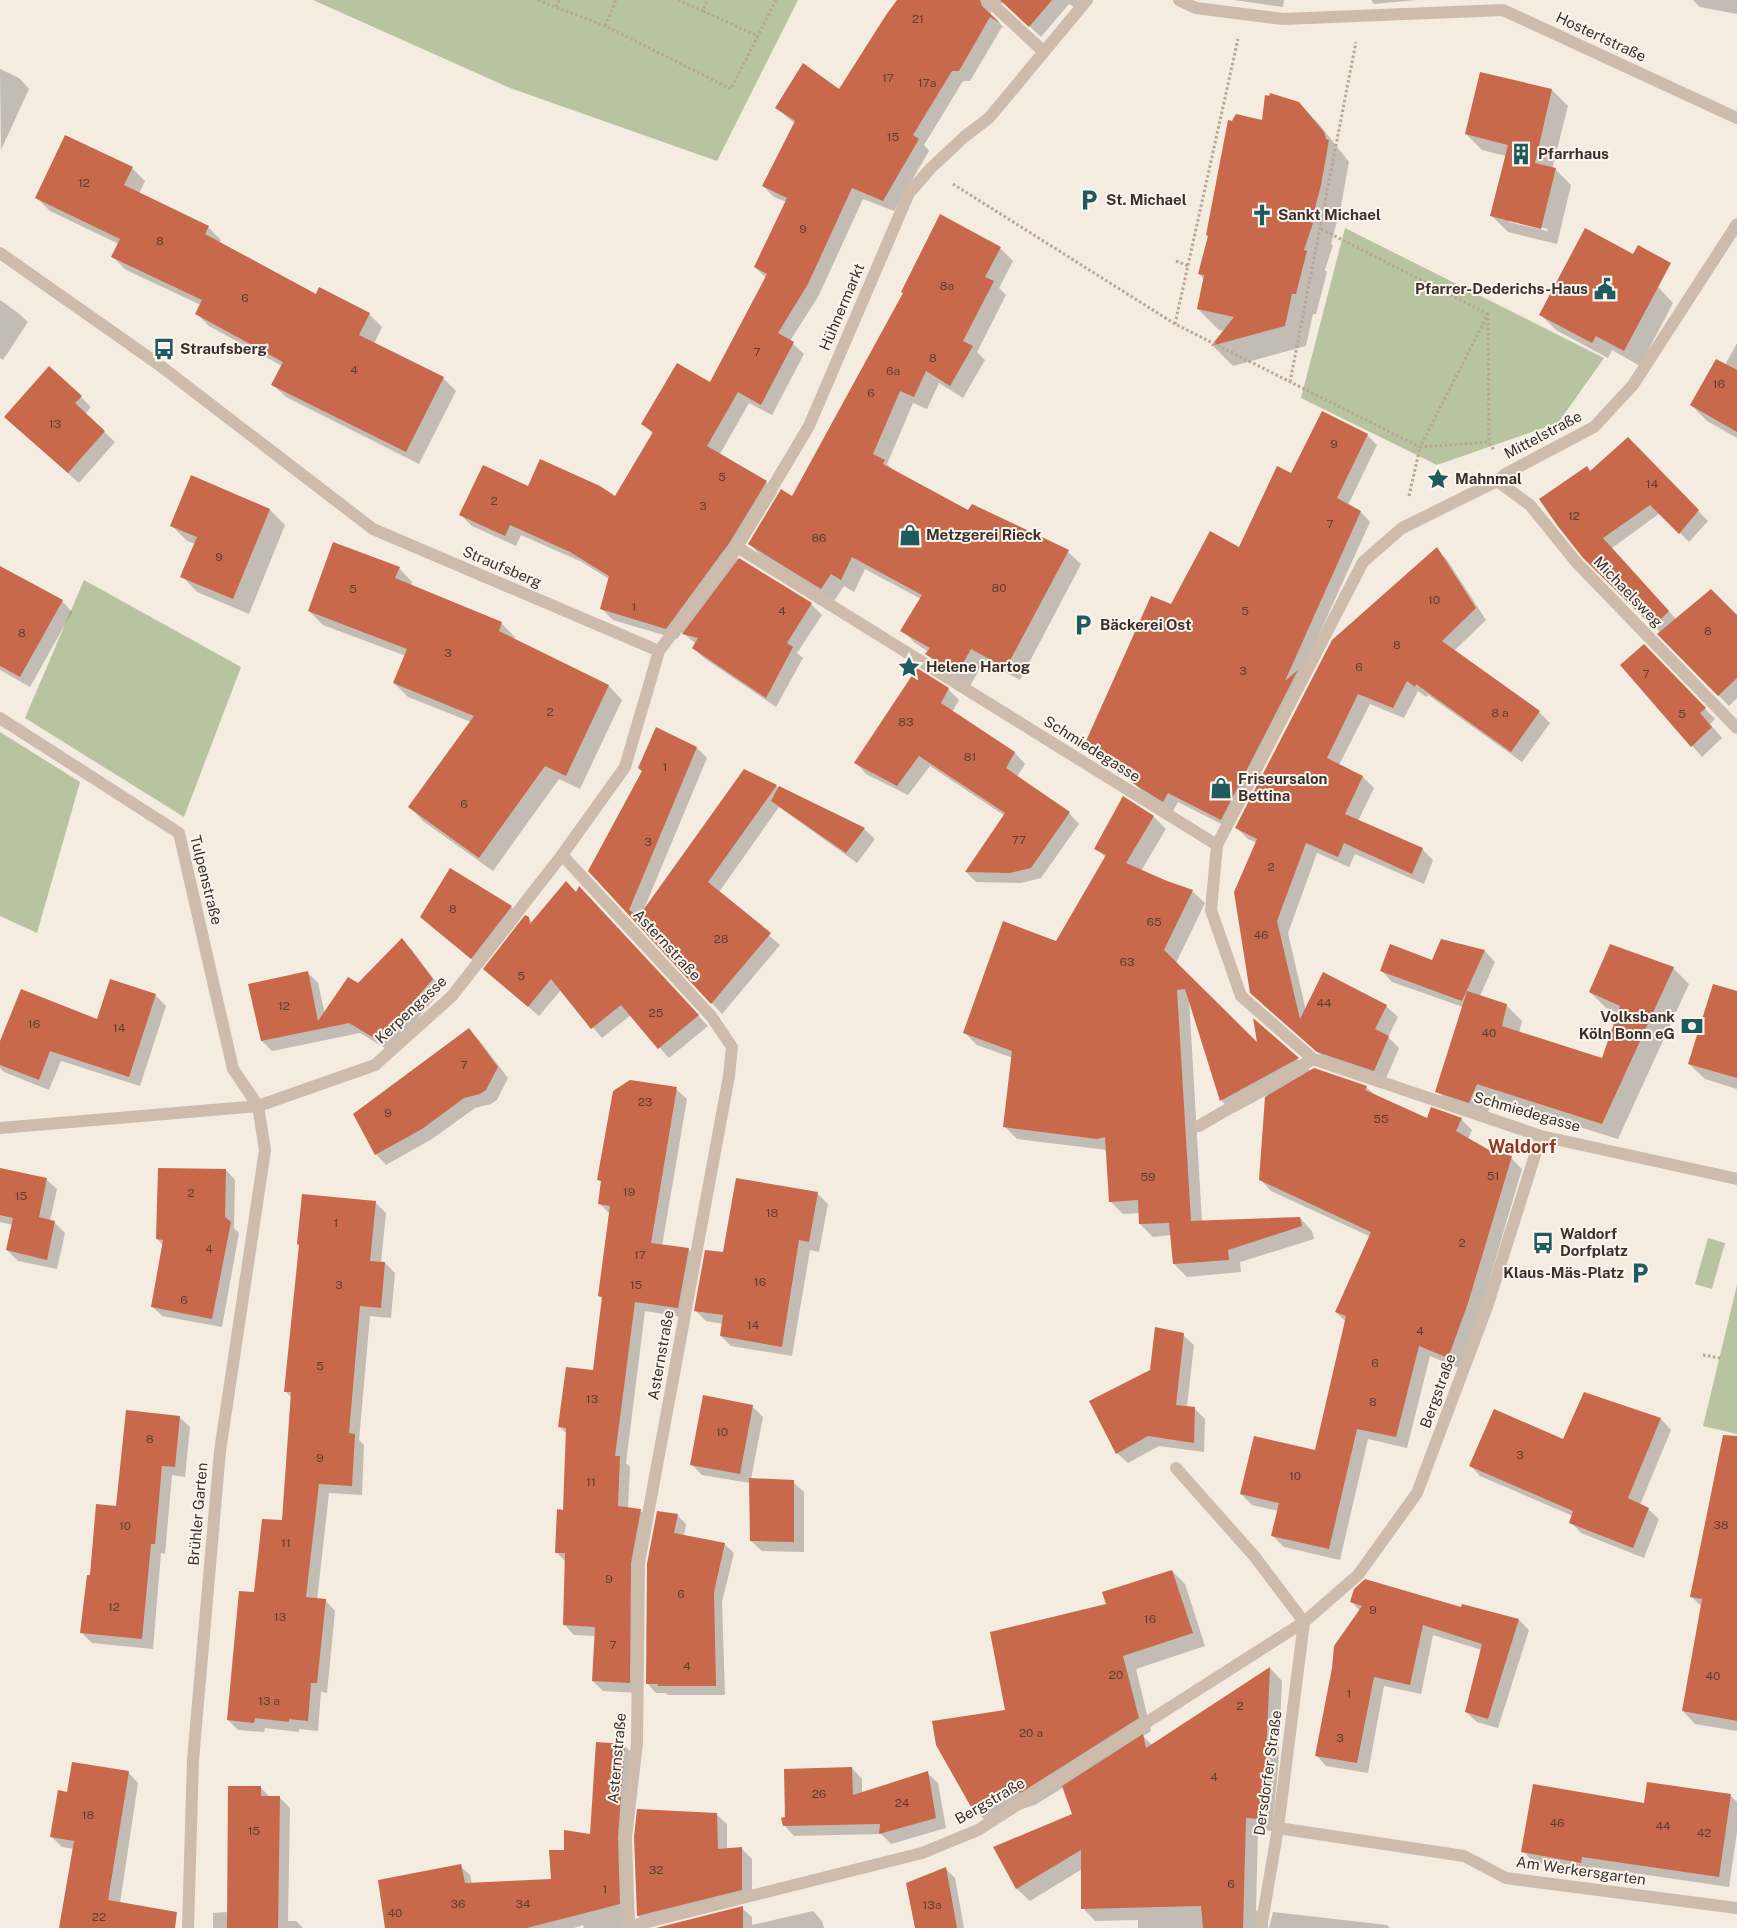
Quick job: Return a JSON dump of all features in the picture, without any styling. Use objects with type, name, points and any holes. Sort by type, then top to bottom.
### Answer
[{"type":"street","points":[[988,0],[1043,51]]},
{"type":"street","name":"Hühnermarkt","points":[[659,651],[737,547],[809,426],[909,193],[930,169],[964,137],[989,118],[1087,0]]},
{"type":"street","name":"Hostertstraße","points":[[1179,0],[1196,8],[1283,19],[1361,17],[1503,5],[1737,118]]},
{"type":"street","name":"Mittelstraße","points":[[1217,845],[1363,562],[1402,528],[1496,481],[1507,472],[1594,427],[1633,384],[1737,224]]},
{"type":"street","name":"Straufsberg","points":[[0,254],[158,364],[373,529],[659,651]]},
{"type":"street","name":"Michaelsweg","points":[[1496,481],[1530,505],[1577,562],[1737,728]]},
{"type":"street","name":"Schmiedegasse","points":[[737,547],[1217,845],[1211,910],[1242,996],[1313,1059],[1541,1136],[1737,1178]]},
{"type":"street","name":"Kerpengasse","points":[[0,1128],[258,1106],[375,1066],[452,996],[562,855],[625,767],[659,651]]},
{"type":"street","name":"Tulpenstraße","points":[[0,718],[179,833],[233,1069],[258,1106]]},
{"type":"street","name":"Asternstraße","points":[[562,855],[711,1016],[732,1047],[729,1076],[639,1563],[637,1743],[626,1838],[626,1927]]},
{"type":"street","points":[[1199,1126],[1313,1059]]},
{"type":"street","name":"Brühler Garten","points":[[188,1928],[193,1760],[220,1450],[265,1150],[258,1106]]},
{"type":"street","name":"Bergstraße","points":[[626,1927],[922,1853],[978,1830],[1304,1622],[1358,1575],[1418,1493],[1487,1307],[1541,1136]]},
{"type":"street","points":[[1176,1468],[1255,1557],[1304,1622]]},
{"type":"street","name":"Dersdorfer Straße","points":[[1262,1928],[1278,1828],[1304,1622]]},
{"type":"street","name":"Am Werkersgarten","points":[[1278,1828],[1464,1856],[1506,1878],[1737,1908]]},
{"type":"path","points":[[538,0],[605,26],[731,89],[776,0]]},
{"type":"path","points":[[556,7],[559,0]]},
{"type":"path","points":[[605,26],[616,0]]},
{"type":"path","points":[[678,0],[758,36]]},
{"type":"path","points":[[702,11],[707,0]]},
{"type":"path","points":[[1175,324],[1243,14]]},
{"type":"path","points":[[1290,382],[1361,17]]},
{"type":"path","points":[[930,169],[1175,324],[1420,447],[1489,442],[1488,314]]},
{"type":"path","points":[[1321,229],[1488,314]]},
{"type":"path","points":[[1176,261],[1189,266]]},
{"type":"path","points":[[1402,528],[1420,447],[1488,314]]},
{"type":"path","points":[[1704,1355],[1720,1358]]},
{"type":"green space","points":[[313,0],[798,0],[717,161],[510,88]]},
{"type":"green space","points":[[1345,228],[1604,358],[1558,423],[1437,465],[1301,398]]},
{"type":"green space","points":[[84,580],[241,667],[184,817],[25,718]]},
{"type":"green space","points":[[0,732],[80,782],[37,933],[0,916]]},
{"type":"green space","points":[[1708,1238],[1725,1243],[1712,1289],[1695,1284]]},
{"type":"green space","points":[[1737,1285],[1737,1434],[1703,1426]]},
{"type":"building","points":[[897,0],[980,0],[982,6],[1000,23],[990,17],[959,71],[952,71],[913,135],[919,139],[883,201],[852,188],[808,284],[778,333],[794,342],[761,405],[738,392],[707,446],[767,481],[730,542],[666,629],[600,609],[609,576],[570,552],[510,525],[505,536],[459,515],[483,465],[528,486],[540,459],[600,486],[615,496],[653,432],[641,424],[677,363],[710,382],[767,274],[754,267],[787,198],[762,186],[795,121],[775,108],[803,63],[839,89]]},
{"type":"building","points":[[1000,0],[1052,0],[1029,27]]},
{"type":"building","name":"Pfarrhaus","points":[[1480,72],[1552,89],[1535,163],[1556,168],[1541,229],[1490,216],[1508,145],[1465,134]]},
{"type":"building","name":"Sankt Michael","points":[[1270,93],[1299,102],[1324,132],[1326,139],[1329,140],[1321,185],[1311,223],[1313,223],[1304,250],[1307,251],[1296,294],[1292,294],[1285,326],[1211,346],[1234,317],[1197,309],[1204,275],[1198,274],[1208,236],[1206,235],[1228,120],[1232,121],[1236,114],[1262,120],[1265,95],[1269,96]]},
{"type":"building","points":[[65,135],[133,167],[124,185],[209,226],[205,234],[316,294],[319,287],[370,313],[359,335],[444,377],[406,452],[271,385],[283,362],[195,314],[202,300],[111,257],[120,239],[35,198]]},
{"type":"building","points":[[940,214],[1001,247],[985,277],[994,281],[963,341],[973,346],[950,386],[926,371],[914,397],[900,391],[873,454],[885,460],[883,464],[968,510],[972,504],[1069,550],[1006,668],[971,649],[957,674],[925,654],[930,648],[900,631],[922,595],[852,557],[841,580],[831,574],[821,589],[748,544],[781,489],[792,496],[903,293],[901,292]]},
{"type":"building","name":"Pfarrer-Dederichs-Haus","points":[[1585,228],[1633,254],[1638,245],[1671,263],[1624,351],[1596,336],[1592,343],[1539,315]]},
{"type":"building","points":[[1716,359],[1737,370],[1737,432],[1690,405]]},
{"type":"building","points":[[49,366],[82,396],[75,403],[105,431],[68,473],[4,417]]},
{"type":"building","points":[[1322,411],[1368,434],[1337,498],[1361,511],[1285,681],[1298,670],[1221,820],[1168,793],[1163,802],[1131,782],[1137,771],[1086,741],[1151,596],[1171,604],[1210,531],[1239,547],[1277,466],[1291,473]]},
{"type":"building","points":[[1628,437],[1699,510],[1679,534],[1650,505],[1603,538],[1669,611],[1653,627],[1583,558],[1539,499],[1587,466],[1590,471]]},
{"type":"building","points":[[191,475],[270,509],[233,599],[180,577],[197,537],[170,526]]},
{"type":"building","points":[[333,542],[400,567],[395,578],[502,622],[499,631],[609,685],[566,776],[545,766],[479,858],[408,807],[474,716],[393,683],[407,649],[308,611]]},
{"type":"building","points":[[1437,547],[1476,608],[1442,641],[1540,711],[1511,752],[1416,684],[1415,687],[1407,681],[1393,708],[1358,694],[1327,758],[1363,776],[1345,814],[1423,848],[1412,874],[1344,843],[1338,857],[1306,843],[1277,921],[1300,1019],[1323,972],[1387,1005],[1375,1029],[1389,1036],[1374,1071],[1317,1052],[1250,993],[1234,892],[1257,839],[1235,828],[1332,640]]},
{"type":"building","points":[[739,558],[812,603],[787,643],[793,647],[766,698],[692,648],[698,638],[682,634]]},
{"type":"building","points":[[0,566],[63,600],[20,677],[0,666]]},
{"type":"building","points":[[1711,589],[1737,615],[1737,678],[1718,696],[1657,634]]},
{"type":"building","points":[[1644,644],[1706,708],[1700,713],[1712,727],[1691,747],[1620,665]]},
{"type":"building","points":[[917,668],[949,688],[941,703],[1015,752],[1006,768],[1070,812],[1031,868],[1010,873],[965,872],[1005,813],[919,756],[897,786],[854,763]]},
{"type":"building","points":[[656,727],[697,747],[629,910],[639,916],[744,769],[777,785],[708,882],[771,933],[711,1004],[588,871],[642,771],[638,768]]},
{"type":"building","points":[[779,786],[865,828],[846,853],[771,801]]},
{"type":"building","points":[[1123,796],[1154,816],[1126,863],[1193,890],[1164,950],[1257,1042],[1253,1018],[1299,1058],[1220,1101],[1185,989],[1177,990],[1191,1221],[1300,1217],[1302,1226],[1228,1250],[1229,1260],[1173,1264],[1169,1223],[1139,1224],[1138,1200],[1109,1202],[1105,1137],[1097,1139],[1003,1127],[1012,1051],[963,1033],[1003,921],[1056,941],[1106,855],[1094,849]]},
{"type":"building","points":[[450,868],[512,906],[471,959],[420,917]]},
{"type":"building","points":[[566,881],[576,892],[579,886],[699,1015],[658,1049],[621,1005],[591,1029],[551,979],[528,1007],[483,969],[525,915],[529,917],[530,924]]},
{"type":"building","points":[[402,938],[433,979],[379,1041],[349,1023],[261,1041],[248,984],[308,971],[318,1021],[348,977],[358,983]]},
{"type":"building","points":[[1441,939],[1485,950],[1462,1001],[1380,971],[1390,944],[1432,960]]},
{"type":"building","points":[[1610,944],[1674,967],[1602,1124],[1477,1084],[1469,1103],[1435,1092],[1467,991],[1507,1004],[1502,1026],[1602,1058],[1620,1006],[1589,992]]},
{"type":"building","points":[[110,979],[156,994],[129,1077],[50,1051],[39,1080],[0,1065],[0,1041],[21,989],[97,1019]]},
{"type":"building","points":[[1713,984],[1737,991],[1737,1078],[1688,1064]]},
{"type":"building","points":[[469,1028],[498,1067],[486,1090],[480,1094],[464,1098],[422,1129],[375,1155],[353,1114]]},
{"type":"building","points":[[1314,1068],[1367,1086],[1365,1090],[1427,1118],[1431,1107],[1462,1118],[1456,1131],[1489,1150],[1512,1156],[1468,1303],[1448,1358],[1419,1346],[1396,1437],[1357,1429],[1329,1549],[1271,1536],[1279,1503],[1240,1494],[1254,1436],[1315,1450],[1346,1316],[1335,1312],[1371,1232],[1259,1180],[1265,1097]]},
{"type":"building","points":[[630,1080],[677,1087],[651,1243],[689,1248],[678,1308],[635,1302],[615,1456],[620,1456],[618,1506],[641,1509],[631,1563],[630,1683],[592,1681],[595,1627],[563,1625],[565,1553],[555,1553],[557,1509],[563,1510],[566,1428],[558,1427],[566,1367],[593,1370],[602,1297],[598,1296],[610,1206],[598,1204],[601,1181],[597,1180],[613,1091]]},
{"type":"building","points":[[0,1168],[47,1178],[39,1217],[55,1221],[47,1260],[6,1250],[13,1218],[0,1215]]},
{"type":"building","points":[[158,1168],[226,1169],[225,1217],[231,1222],[212,1319],[151,1307],[163,1240],[156,1239]]},
{"type":"building","points":[[736,1178],[818,1192],[809,1242],[799,1240],[782,1347],[720,1336],[723,1315],[694,1311],[705,1250],[723,1252]]},
{"type":"building","points":[[302,1194],[376,1201],[370,1261],[385,1262],[381,1308],[360,1306],[349,1433],[355,1434],[352,1486],[319,1484],[306,1597],[326,1599],[317,1683],[311,1683],[308,1721],[289,1719],[289,1722],[255,1718],[254,1723],[227,1720],[239,1591],[254,1592],[262,1519],[282,1520],[291,1392],[284,1392],[299,1245],[297,1244]]},
{"type":"building","points":[[1155,1327],[1184,1333],[1176,1405],[1195,1407],[1194,1443],[1148,1436],[1116,1454],[1089,1401],[1150,1370]]},
{"type":"building","points":[[1584,1392],[1661,1418],[1628,1498],[1649,1508],[1633,1548],[1569,1523],[1573,1511],[1469,1466],[1494,1409],[1563,1439]]},
{"type":"building","points":[[703,1395],[753,1405],[740,1474],[690,1465]]},
{"type":"building","points":[[126,1410],[180,1416],[175,1467],[162,1466],[155,1544],[151,1544],[142,1639],[80,1633],[87,1575],[90,1575],[96,1504],[116,1506]]},
{"type":"building","points":[[1723,1435],[1737,1436],[1737,1721],[1682,1711],[1702,1599],[1690,1597]]},
{"type":"building","points":[[749,1478],[794,1480],[794,1542],[750,1541]]},
{"type":"building","points":[[657,1511],[678,1514],[674,1533],[725,1543],[714,1592],[716,1686],[658,1686],[658,1684],[646,1684],[647,1564]]},
{"type":"building","points":[[1172,1570],[1193,1633],[1123,1656],[1139,1718],[1022,1792],[971,1807],[936,1745],[932,1721],[1005,1710],[990,1632],[1106,1604],[1102,1592]]},
{"type":"building","points":[[1365,1579],[1461,1607],[1462,1604],[1519,1619],[1488,1719],[1465,1712],[1482,1644],[1423,1625],[1410,1685],[1374,1677],[1357,1763],[1315,1756],[1332,1668],[1334,1646],[1362,1606],[1350,1602],[1354,1589]]},
{"type":"building","points":[[1270,1667],[1266,1756],[1260,1819],[1246,1818],[1243,1928],[1203,1928],[1201,1906],[1081,1909],[1081,1850],[1016,1889],[993,1847],[1072,1814],[1062,1786],[1143,1734],[1146,1748]]},
{"type":"building","points":[[596,1742],[625,1744],[618,1837],[620,1904],[527,1928],[385,1928],[378,1880],[461,1864],[465,1883],[551,1879],[549,1850],[564,1850],[564,1830],[590,1834]]},
{"type":"building","points":[[72,1762],[129,1771],[108,1900],[177,1912],[175,1928],[59,1928],[74,1841],[50,1837],[58,1790],[67,1792]]},
{"type":"building","points":[[852,1767],[853,1795],[928,1771],[936,1818],[879,1834],[880,1824],[783,1826],[781,1818],[785,1817],[784,1769]]},
{"type":"building","points":[[1647,1782],[1731,1794],[1719,1877],[1582,1857],[1581,1863],[1521,1852],[1533,1784],[1644,1803]]},
{"type":"building","points":[[228,1786],[261,1786],[261,1796],[280,1796],[278,1928],[227,1928]]},
{"type":"building","points":[[637,1809],[717,1813],[718,1849],[742,1847],[742,1890],[637,1916],[634,1837]]},
{"type":"building","points":[[946,1867],[957,1928],[915,1928],[906,1883]]},
{"type":"building","points":[[743,1906],[743,1928],[656,1928]]},
{"type":"place","name":"Pfarrhaus","points":[[1521,154]]},
{"type":"place","name":"St. Michael","points":[[1089,200]]},
{"type":"place","name":"Sankt Michael","points":[[1262,215]]},
{"type":"place","name":"Pfarrer-Dederichs-Haus","points":[[1605,289]]},
{"type":"place","name":"Straufsberg","points":[[164,349]]},
{"type":"place","name":"Mahnmal","points":[[1438,479]]},
{"type":"place","name":"Metzgerei Rieck","points":[[910,535]]},
{"type":"place","name":"Bäckerei Ost","points":[[1083,625]]},
{"type":"place","name":"Helene Hartog","points":[[909,667]]},
{"type":"place","name":"Friseursalon Bettina","points":[[1221,788]]},
{"type":"place","name":"Volksbank Köln Bonn eG","points":[[1692,1026]]},
{"type":"place","name":"Waldorf Dorfplatz","points":[[1543,1243]]},
{"type":"place","name":"Klaus-Mäs-Platz","points":[[1640,1273]]},
{"type":"district","name":"Waldorf","points":[[1522,1147]]}]
